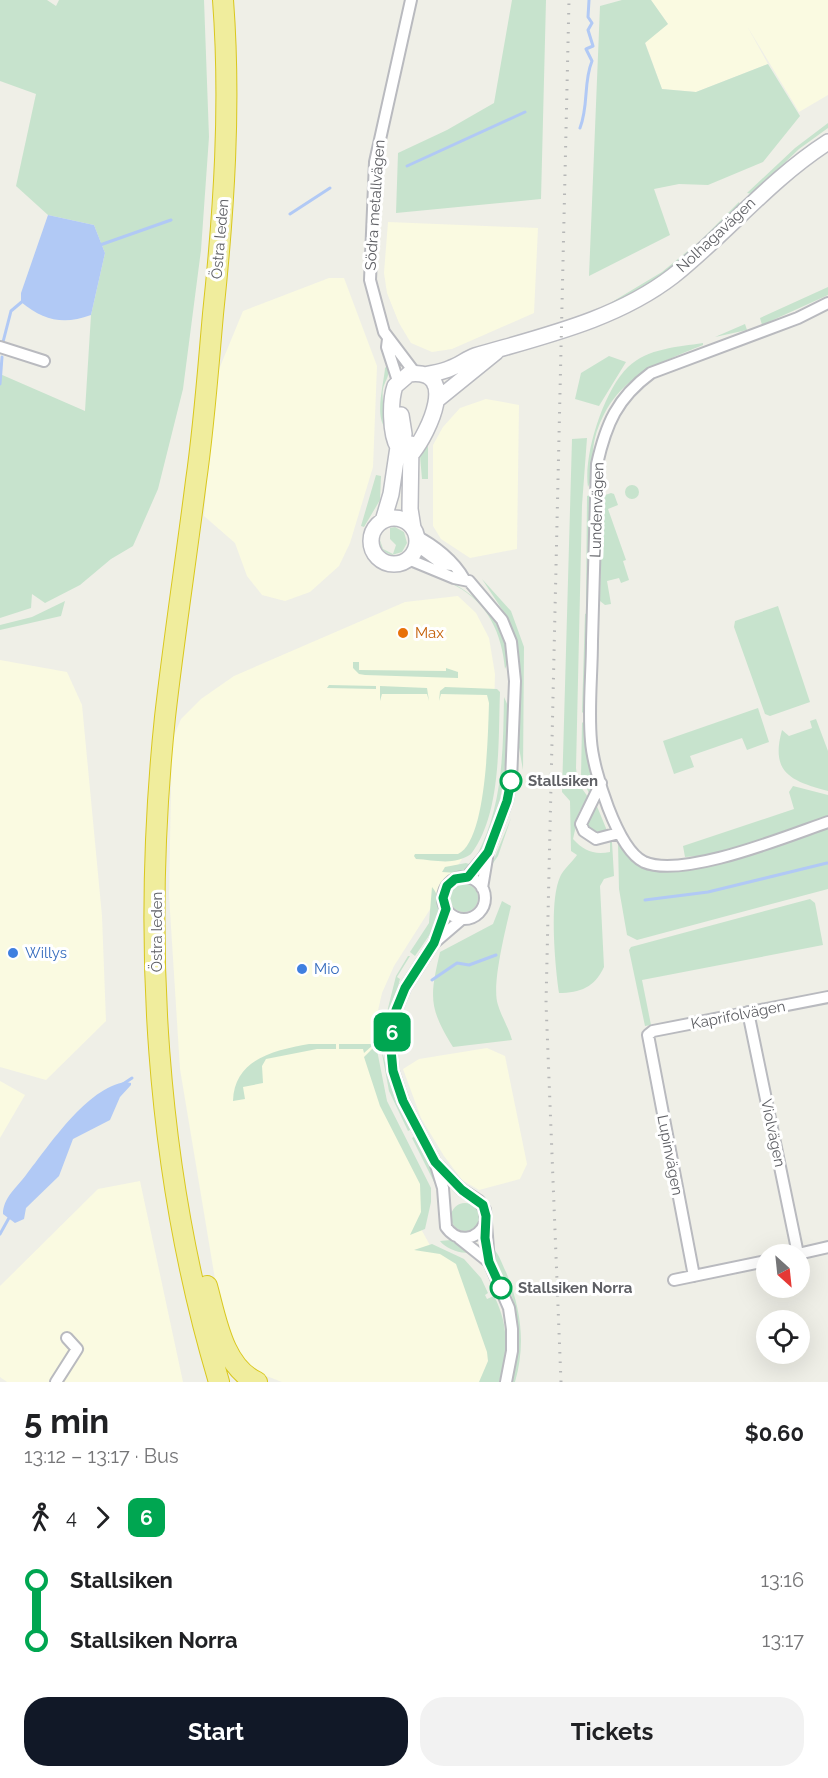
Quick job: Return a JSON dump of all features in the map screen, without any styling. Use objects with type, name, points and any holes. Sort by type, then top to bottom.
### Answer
[{"type":"highway","name":"Östra leden","points":[[219,1382],[191,1274],[169,1146],[161,1065],[156,976],[156,886],[165,719],[197,478],[224,190],[223,0]]},
{"type":"highway","name":"Östra leden","points":[[197,478],[196,510],[164,771],[160,885],[161,976],[175,1144],[212,1337],[226,1382]]},
{"type":"highway","points":[[186,1209],[219,1331],[230,1355],[241,1370],[257,1382]]},
{"type":"highway","points":[[191,1274],[207,1382]]},
{"type":"street","name":"Södra metallvägen","points":[[398,381],[370,280],[372,205],[381,127],[411,0]]},
{"type":"street","name":"Nolhagavägen","points":[[420,374],[450,369],[474,356],[496,352],[589,321],[637,299],[694,259],[777,179],[828,142]]},
{"type":"street","name":"Lundenvägen","points":[[828,303],[798,318],[651,373],[630,388],[604,432],[597,464],[590,715],[594,758],[619,833],[632,855],[646,863],[682,864],[723,857],[828,822]]},
{"type":"street","name":"Södra metallvägen","points":[[388,339],[420,374]]},
{"type":"street","points":[[0,347],[44,361]]},
{"type":"street","name":"Nolhagavägen","points":[[413,452],[436,403],[496,352]]},
{"type":"street","points":[[398,447],[393,439],[392,398],[398,381],[420,374],[435,385],[436,403],[420,419],[401,414]]},
{"type":"street","points":[[392,398],[401,414],[404,434],[398,447],[391,494],[383,521],[372,534],[371,544],[376,554],[390,563],[408,559],[454,578],[464,579]]},
{"type":"street","name":"Nolhagavägen","points":[[415,536],[410,484],[413,452],[411,442],[420,419]]},
{"type":"street","points":[[383,521],[396,518],[442,564],[452,565],[459,570],[464,579],[490,603],[502,620],[511,642],[515,665],[511,781],[507,801],[488,852],[482,888],[485,900],[480,912],[462,919],[434,943]]},
{"type":"street","points":[[408,559],[415,536]]},
{"type":"street","points":[[601,783],[581,824],[584,831],[596,839],[619,833]]},
{"type":"street","points":[[488,852],[468,877],[455,879],[447,886],[443,898],[446,909],[434,943],[405,988],[396,1010],[390,1039],[393,1071],[403,1101],[435,1162],[445,1196],[446,1227],[489,1262]]},
{"type":"street","points":[[468,877],[482,888]]},
{"type":"street","points":[[446,909],[462,919]]},
{"type":"street","name":"Kaprifolvägen","points":[[648,1035],[653,1031],[828,997]]},
{"type":"street","name":"Violvägen","points":[[748,1012],[796,1244]]},
{"type":"street","name":"Lupinvägen","points":[[648,1035],[694,1276]]},
{"type":"street","points":[[435,1162],[471,1197],[483,1205],[489,1262],[509,1308],[512,1351],[506,1382]]},
{"type":"street","points":[[444,1211],[452,1200],[471,1197]]},
{"type":"street","points":[[459,1238],[478,1234],[485,1223]]},
{"type":"street","points":[[810,1251],[828,1247]]},
{"type":"street","points":[[674,1280],[756,1263]]},
{"type":"street","points":[[56,1382],[76,1349],[67,1338]]},
{"type":"shaded area","points":[[0,0],[47,0],[56,6],[59,0],[204,0],[209,137],[201,250],[183,389],[158,489],[133,546],[111,559],[80,585],[45,603],[32,594],[31,608],[0,618],[0,374],[85,411],[91,315],[105,253],[94,225],[48,215],[16,186],[36,94],[0,81]]},
{"type":"shaded area","points":[[512,0],[546,0],[541,199],[396,213],[398,153],[447,130],[494,103]]},
{"type":"shaded area","points":[[622,0],[651,0],[668,24],[645,43],[662,89],[696,92],[768,64],[800,116],[763,162],[708,185],[679,184],[654,189],[670,235],[589,276],[600,6]]},
{"type":"shaded area","points":[[651,0],[828,0],[828,95],[799,112],[747,26],[768,64],[696,92],[662,89],[645,42],[668,24]]},
{"type":"shaded area","points":[[828,123],[828,128],[799,149],[752,194],[747,193],[795,148]]},
{"type":"shaded area","points":[[739,202],[740,205],[677,265],[637,292],[597,311],[662,272],[700,241]]},
{"type":"shaded area","points":[[388,222],[538,228],[534,313],[452,349],[432,352],[411,343],[399,323],[387,293],[384,273]]},
{"type":"shaded area","points":[[329,278],[344,278],[377,366],[373,467],[350,543],[339,566],[310,592],[285,601],[262,595],[247,576],[235,543],[204,516],[215,379],[243,311]]},
{"type":"shaded area","points":[[828,287],[828,295],[762,325],[760,318]]},
{"type":"shaded area","points":[[745,324],[747,330],[715,337]]},
{"type":"shaded area","points":[[703,343],[703,345],[651,368],[623,388],[602,418],[595,438],[588,487],[587,474],[592,441],[603,407],[619,377],[636,361],[654,352]]},
{"type":"shaded area","points":[[609,356],[626,362],[599,406],[575,399],[581,373]]},
{"type":"shaded area","points":[[388,365],[383,394],[386,429],[382,424],[380,408],[385,368]]},
{"type":"shaded area","points":[[486,399],[519,405],[517,549],[470,558],[441,539],[433,526],[433,445],[443,427],[460,408]]},
{"type":"shaded area","points":[[587,438],[582,505],[576,768],[578,783],[588,797],[579,812],[573,839],[581,847],[599,853],[610,852],[610,841],[612,842],[614,876],[604,879],[600,886],[604,967],[596,980],[586,987],[574,992],[559,993],[555,951],[555,901],[560,877],[577,855],[571,851],[570,801],[562,792],[572,439]]},
{"type":"shaded area","points":[[423,443],[427,444],[428,448],[428,479],[422,479],[420,456]]},
{"type":"shaded area","points":[[376,475],[381,476],[380,500],[364,527],[361,526]]},
{"type":"shaded area","points":[[629,485],[635,485],[639,492],[635,499],[629,499],[625,495],[625,489]]},
{"type":"shaded area","points":[[614,494],[618,505],[608,509],[626,560],[623,561],[629,580],[621,583],[619,578],[607,581],[611,604],[605,605],[600,601],[602,496]]},
{"type":"shaded area","points":[[590,495],[588,608],[586,608],[587,496]]},
{"type":"shaded area","points":[[395,527],[404,532],[407,543],[402,552],[392,555],[383,550],[380,540],[383,549],[393,554],[396,545],[390,539],[390,528]]},
{"type":"shaded area","points":[[431,573],[466,591],[485,608],[499,629],[506,649],[508,659],[505,669],[497,632],[485,611],[467,593]]},
{"type":"shaded area","points":[[482,579],[511,611],[524,647],[523,770],[518,742],[521,678],[517,643],[507,617]]},
{"type":"shaded area","name":"Stallsiken","points":[[458,596],[476,613],[489,638],[495,674],[492,783],[469,848],[394,966],[382,993],[374,1028],[377,1075],[390,1111],[427,1183],[421,1229],[432,1249],[455,1259],[465,1270],[491,1362],[485,1382],[282,1382],[251,1370],[233,1344],[215,1279],[180,1069],[169,895],[172,740],[181,719],[201,699],[234,676],[405,602]]},
{"type":"shaded area","points":[[65,601],[61,616],[0,630],[0,625],[32,617]]},
{"type":"shaded area","points":[[778,606],[810,702],[770,716],[765,714],[734,627],[735,621]]},
{"type":"shaded area","points":[[587,613],[585,715],[582,712],[585,614]]},
{"type":"shaded area","points":[[0,660],[67,672],[82,705],[102,916],[106,1021],[46,1080],[0,1067]]},
{"type":"shaded area","points":[[353,662],[359,662],[359,670],[446,671],[446,668],[458,672],[458,678],[365,675],[359,674],[353,668]]},
{"type":"shaded area","points":[[329,685],[376,686],[376,689],[327,688]]},
{"type":"shaded area","points":[[380,686],[427,688],[429,701],[427,694],[382,694],[380,701]]},
{"type":"shaded area","points":[[445,687],[497,689],[500,692],[498,754],[493,797],[481,837],[471,854],[451,861],[416,859],[415,854],[458,854],[468,845],[480,808],[488,737],[489,703],[487,695],[441,694],[439,701],[440,691]]},
{"type":"shaded area","points":[[504,697],[508,706],[503,784],[494,822],[478,858],[476,857],[492,819],[500,779]]},
{"type":"shaded area","points":[[758,708],[769,742],[747,750],[742,738],[690,756],[694,767],[674,774],[663,741]]},
{"type":"shaded area","points":[[816,719],[828,751],[828,791],[794,779],[782,766],[779,756],[782,730],[789,736],[812,728],[810,721]]},
{"type":"shaded area","points":[[585,720],[587,755],[593,779],[589,793],[581,777],[582,723]]},
{"type":"shaded area","points":[[793,786],[828,795],[828,818],[713,855],[685,857],[683,846],[794,809],[789,792]]},
{"type":"shaded area","points":[[596,804],[608,833],[597,835],[586,824]]},
{"type":"shaded area","points":[[511,818],[498,856],[491,866]]},
{"type":"shaded area","points":[[828,827],[828,889],[637,940],[627,935],[619,889],[618,843],[635,862],[659,869]]},
{"type":"shaded area","points":[[466,863],[472,865],[458,873],[442,872],[445,867]]},
{"type":"shaded area","points":[[464,884],[474,888],[478,898],[474,908],[464,912],[454,908],[450,898],[454,888]]},
{"type":"shaded area","points":[[432,887],[439,905],[436,923],[415,956],[410,952],[429,923]]},
{"type":"shaded area","points":[[810,899],[815,903],[823,945],[642,980],[651,1025],[645,1026],[629,950],[631,947]]},
{"type":"shaded area","points":[[502,901],[511,906],[500,957],[496,996],[512,1040],[453,1047],[439,1021],[433,1001],[434,980],[440,952],[493,924]]},
{"type":"shaded area","points":[[410,956],[397,977],[400,979],[388,1024],[383,1028],[396,976]]},
{"type":"shaded area","points":[[309,1044],[336,1044],[336,1049],[317,1049],[266,1059],[262,1066],[263,1083],[243,1087],[245,1099],[233,1101],[235,1087],[249,1066],[270,1054]]},
{"type":"shaded area","points":[[339,1044],[373,1045],[364,1053],[363,1049],[339,1049]]},
{"type":"shaded area","points":[[376,1045],[387,1101],[431,1188],[431,1202],[425,1229],[410,1235],[421,1212],[420,1184],[380,1106],[364,1057]]},
{"type":"shaded area","points":[[381,1048],[394,1095],[412,1129],[408,1131],[389,1091]]},
{"type":"shaded area","points":[[487,1048],[505,1056],[527,1164],[520,1179],[479,1190],[462,1180],[444,1156],[421,1118],[403,1069],[419,1059]]},
{"type":"shaded area","points":[[0,1081],[25,1095],[0,1138]]},
{"type":"shaded area","points":[[415,1136],[439,1184],[436,1186],[412,1138]]},
{"type":"shaded area","points":[[140,1181],[183,1382],[7,1382],[0,1377],[0,1286],[98,1189]]},
{"type":"shaded area","points":[[465,1203],[475,1207],[479,1217],[475,1227],[465,1231],[455,1227],[451,1217],[455,1207]]},
{"type":"shaded area","points":[[451,1240],[471,1252],[463,1253],[454,1250],[440,1241]]},
{"type":"shaded area","points":[[432,1244],[464,1259],[481,1278],[488,1293],[485,1295],[487,1299],[494,1296],[505,1328],[504,1360],[499,1382],[479,1382],[488,1361],[487,1352],[456,1264],[440,1254],[414,1250]]},
{"type":"shaded area","points":[[493,1248],[506,1272],[518,1313],[521,1340],[515,1382],[511,1382],[518,1335],[516,1312],[509,1289],[491,1250]]},
{"type":"water","points":[[48,215],[94,225],[105,253],[91,315],[72,320],[54,319],[38,313],[21,302],[21,293]]},
{"type":"water","points":[[126,1082],[131,1085],[120,1097],[110,1120],[73,1139],[59,1176],[26,1208],[24,1219],[15,1223],[3,1214],[5,1203],[11,1193],[57,1134],[83,1106],[111,1086]]},
{"type":"waterway","points":[[580,128],[592,61],[586,49],[593,46],[588,30],[592,23],[588,17],[589,0]]},
{"type":"waterway","points":[[407,166],[525,112]]},
{"type":"waterway","points":[[290,214],[330,188]]},
{"type":"waterway","points":[[100,245],[171,220]]},
{"type":"waterway","points":[[3,342],[11,311],[24,300]]},
{"type":"waterway","points":[[0,384],[2,357]]},
{"type":"waterway","points":[[645,900],[708,892],[827,863]]},
{"type":"waterway","points":[[432,980],[457,963],[469,965],[496,955]]},
{"type":"waterway","points":[[123,1084],[132,1078]]},
{"type":"waterway","points":[[0,1234],[10,1216]]},
{"type":"railway","points":[[561,1382],[546,1003],[569,0]]},
{"type":"bus line","name":"6","points":[[501,1288],[489,1262],[485,1238],[486,1216],[483,1205],[462,1190],[435,1162],[403,1101],[393,1071],[390,1039],[396,1010],[405,988],[434,943],[446,909],[444,892],[450,882],[461,877],[468,877],[488,852],[507,801],[511,781]]},
{"type":"place","name":"Max","points":[[403,633]]},
{"type":"place","name":"Stallsiken","points":[[511,781]]},
{"type":"place","name":"Willys","points":[[13,953]]},
{"type":"place","name":"Mio","points":[[302,969]]},
{"type":"place","name":"Stallsiken Norra","points":[[501,1288]]}]
